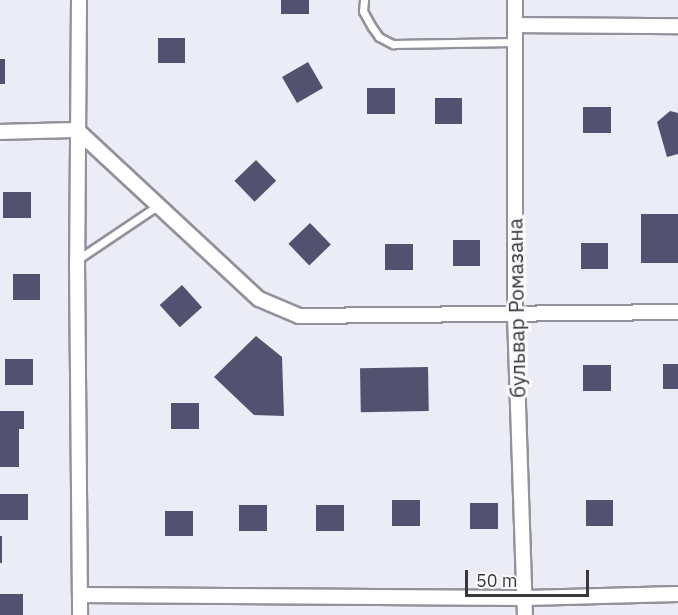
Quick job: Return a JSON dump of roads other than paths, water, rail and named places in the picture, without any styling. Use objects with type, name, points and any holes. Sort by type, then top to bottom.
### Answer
[{"type":"street","points":[[80,0],[76,260],[80,615]]},
{"type":"street","name":"бульвар Ромазана","points":[[515,0],[515,315],[525,615]]},
{"type":"street","points":[[515,26],[678,27]]},
{"type":"street","points":[[0,132],[77,130],[258,299],[299,316],[678,312]]},
{"type":"street","points":[[80,595],[525,598],[678,594]]},
{"type":"lane","points":[[364,0],[363,11],[372,27],[379,37],[393,44],[514,42]]},
{"type":"lane","points":[[76,260],[158,206]]}]
